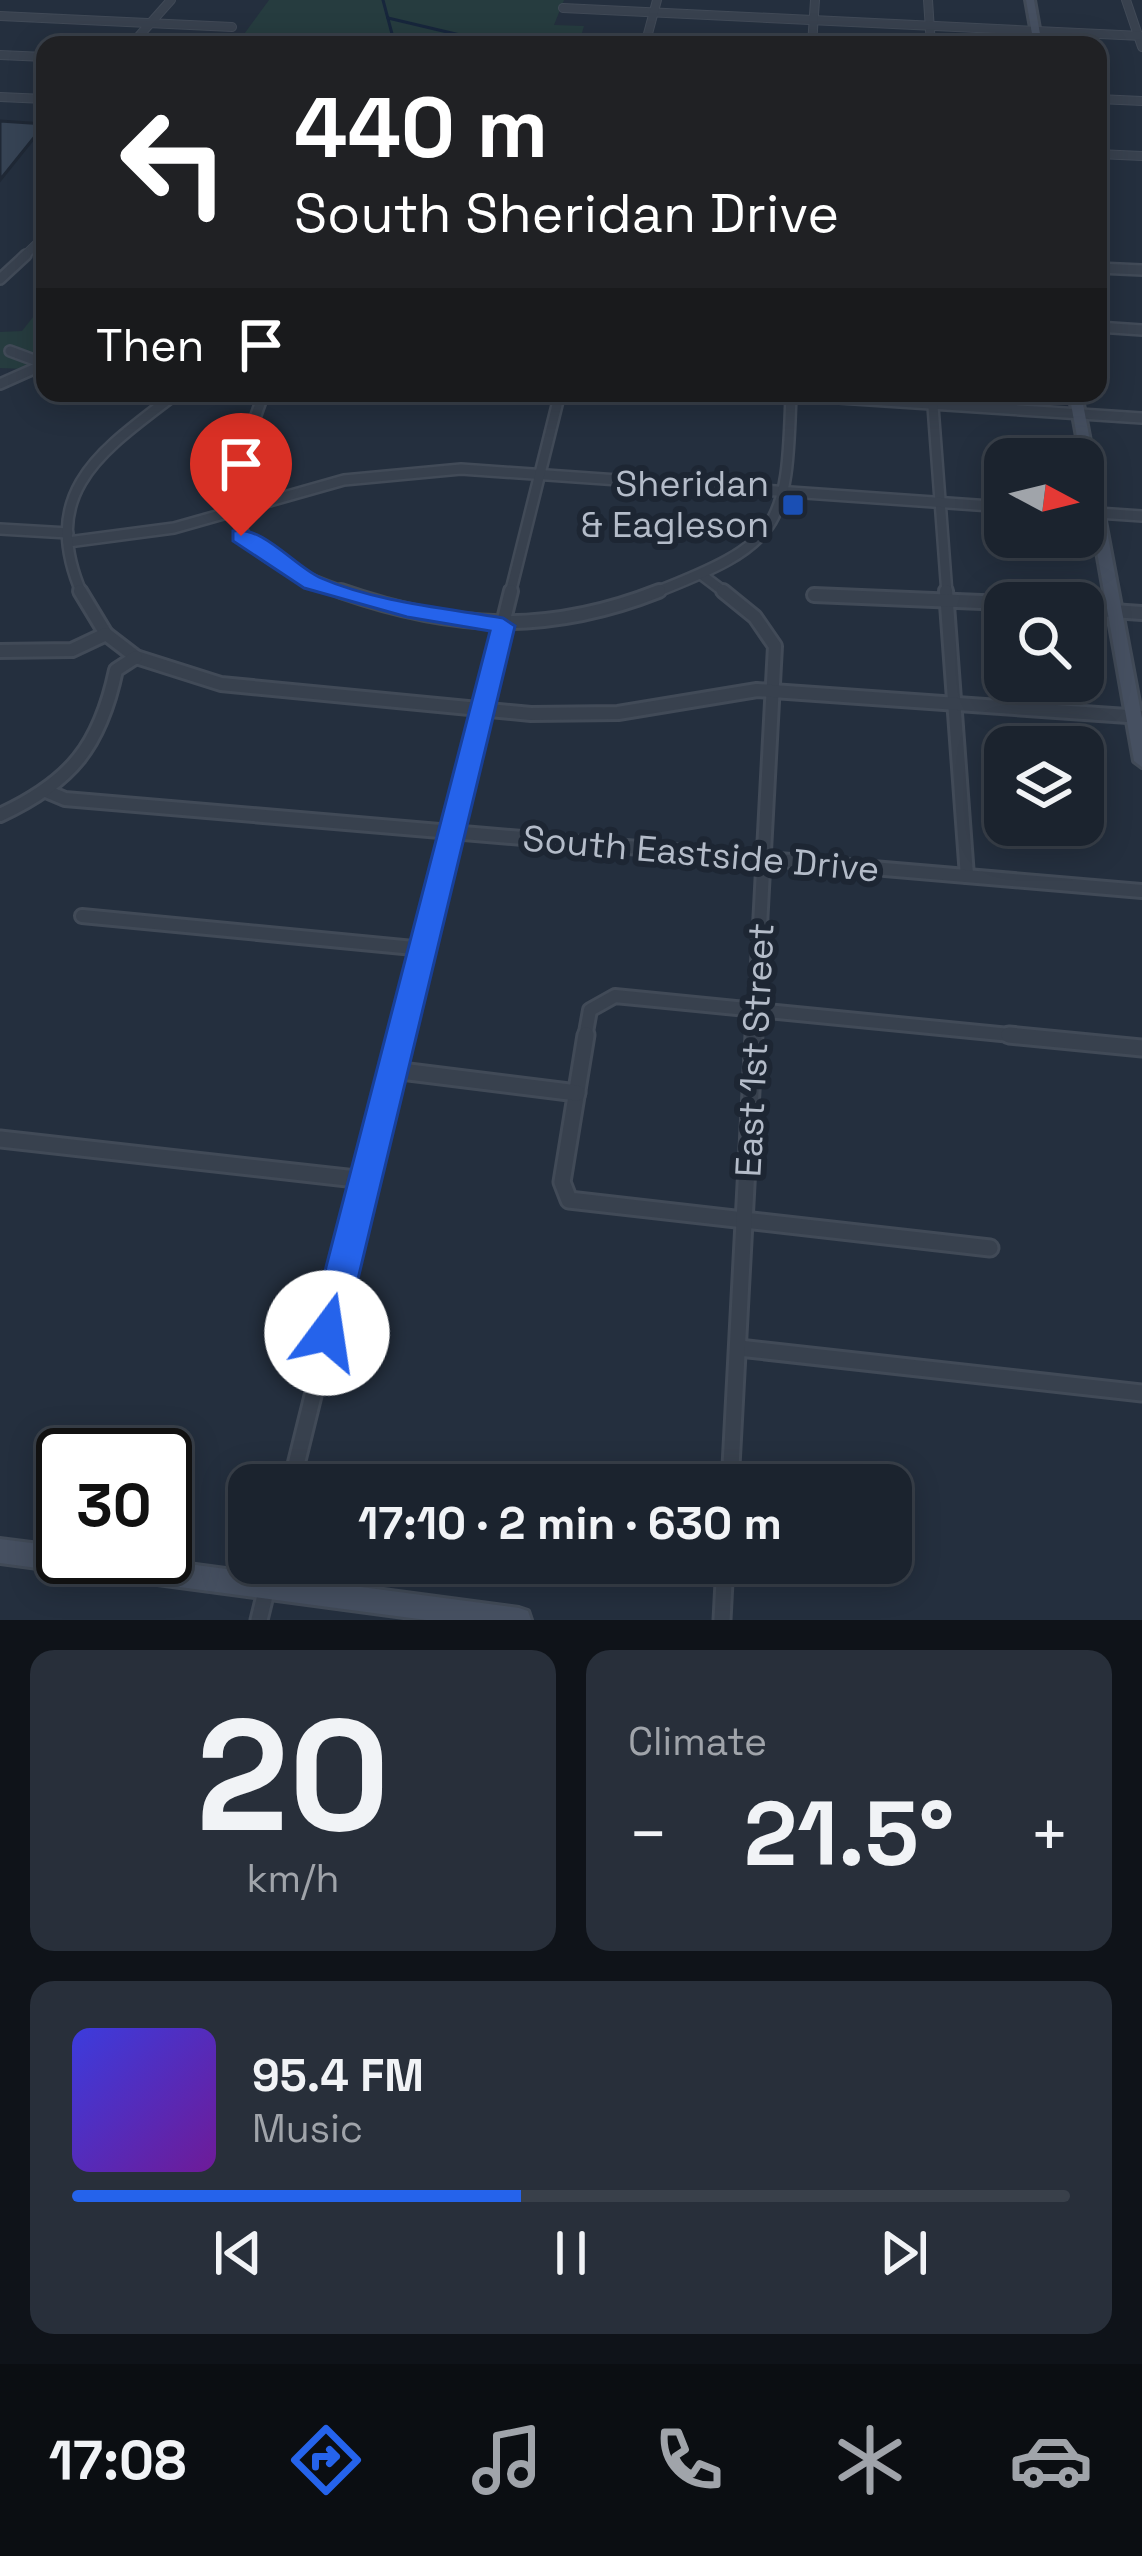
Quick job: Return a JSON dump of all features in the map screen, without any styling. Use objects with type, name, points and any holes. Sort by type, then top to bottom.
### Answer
[{"type":"street","points":[[138,36],[170,0]]},
{"type":"street","points":[[647,36],[657,0]]},
{"type":"street","points":[[813,36],[815,0]]},
{"type":"street","points":[[928,0],[931,36]]},
{"type":"street","points":[[1030,0],[1037,36]]},
{"type":"street","points":[[1126,0],[1142,46]]},
{"type":"street","points":[[563,8],[1140,35]]},
{"type":"street","points":[[0,16],[232,27]]},
{"type":"street","points":[[0,55],[36,57]]},
{"type":"street","points":[[0,97],[36,99]]},
{"type":"street","points":[[1107,99],[1142,101]]},
{"type":"street","points":[[1107,154],[1142,156]]},
{"type":"street","points":[[0,278],[36,246]]},
{"type":"street","points":[[1107,268],[1142,270]]},
{"type":"street","points":[[1107,328],[1142,330]]},
{"type":"street","points":[[10,351],[36,361]]},
{"type":"street","points":[[0,383],[36,368]]},
{"type":"street","points":[[166,402],[88,469],[75,493],[68,537],[79,594],[106,634],[136,657],[221,684],[598,715],[724,693],[774,691],[1138,717]]},
{"type":"street","points":[[262,402],[234,510],[235,528],[246,542],[304,580],[407,609],[503,626],[630,602],[702,575],[767,530],[786,490],[791,402]]},
{"type":"street","points":[[296,1464],[558,402]]},
{"type":"street","points":[[932,402],[967,876]]},
{"type":"street","points":[[961,402],[1142,418]]},
{"type":"street","points":[[1077,402],[1082,438]]},
{"type":"street","points":[[0,529],[68,537],[174,528],[395,473],[541,472],[984,505]]},
{"type":"street","points":[[1104,514],[1142,517]]},
{"type":"street","points":[[1100,558],[1138,717],[1142,761]]},
{"type":"street","name":"East 1st Street","points":[[702,575],[770,631],[775,646],[731,1464]]},
{"type":"street","points":[[814,595],[984,602]]},
{"type":"street","points":[[1104,610],[1142,613]]},
{"type":"street","points":[[0,651],[72,650],[106,634]]},
{"type":"street","points":[[0,815],[46,791],[99,731],[116,670],[136,657]]},
{"type":"street","name":"South Eastside Drive","points":[[46,791],[64,799],[1142,891]]},
{"type":"street","points":[[82,916],[424,949]]},
{"type":"street","points":[[991,1248],[569,1200],[562,1182],[586,1017],[608,998],[1142,1048]]},
{"type":"street","points":[[392,1070],[577,1093]]},
{"type":"street","points":[[0,1139],[365,1180]]},
{"type":"street","points":[[739,1348],[1142,1393]]},
{"type":"street","points":[[0,1550],[228,1571]]},
{"type":"street","points":[[259,1620],[268,1584]]},
{"type":"street","points":[[320,1584],[519,1620]]},
{"type":"street","points":[[722,1620],[724,1584]]},
{"type":"green space","points":[[269,0],[564,0],[554,25],[584,26],[581,36],[243,36]]},
{"type":"green space","points":[[36,313],[36,363],[23,369],[0,368],[0,332],[22,331]]},
{"type":"building","points":[[0,121],[36,123],[36,135],[0,180]]},
{"type":"waterway","points":[[383,0],[393,36]]},
{"type":"waterway","points":[[388,18],[460,35]]},
{"type":"place","name":"Sheridan & Eagleson","points":[[793,505]]},
{"type":"route","points":[[241,536],[287,571],[312,583],[407,609],[503,626],[327,1333]]}]
